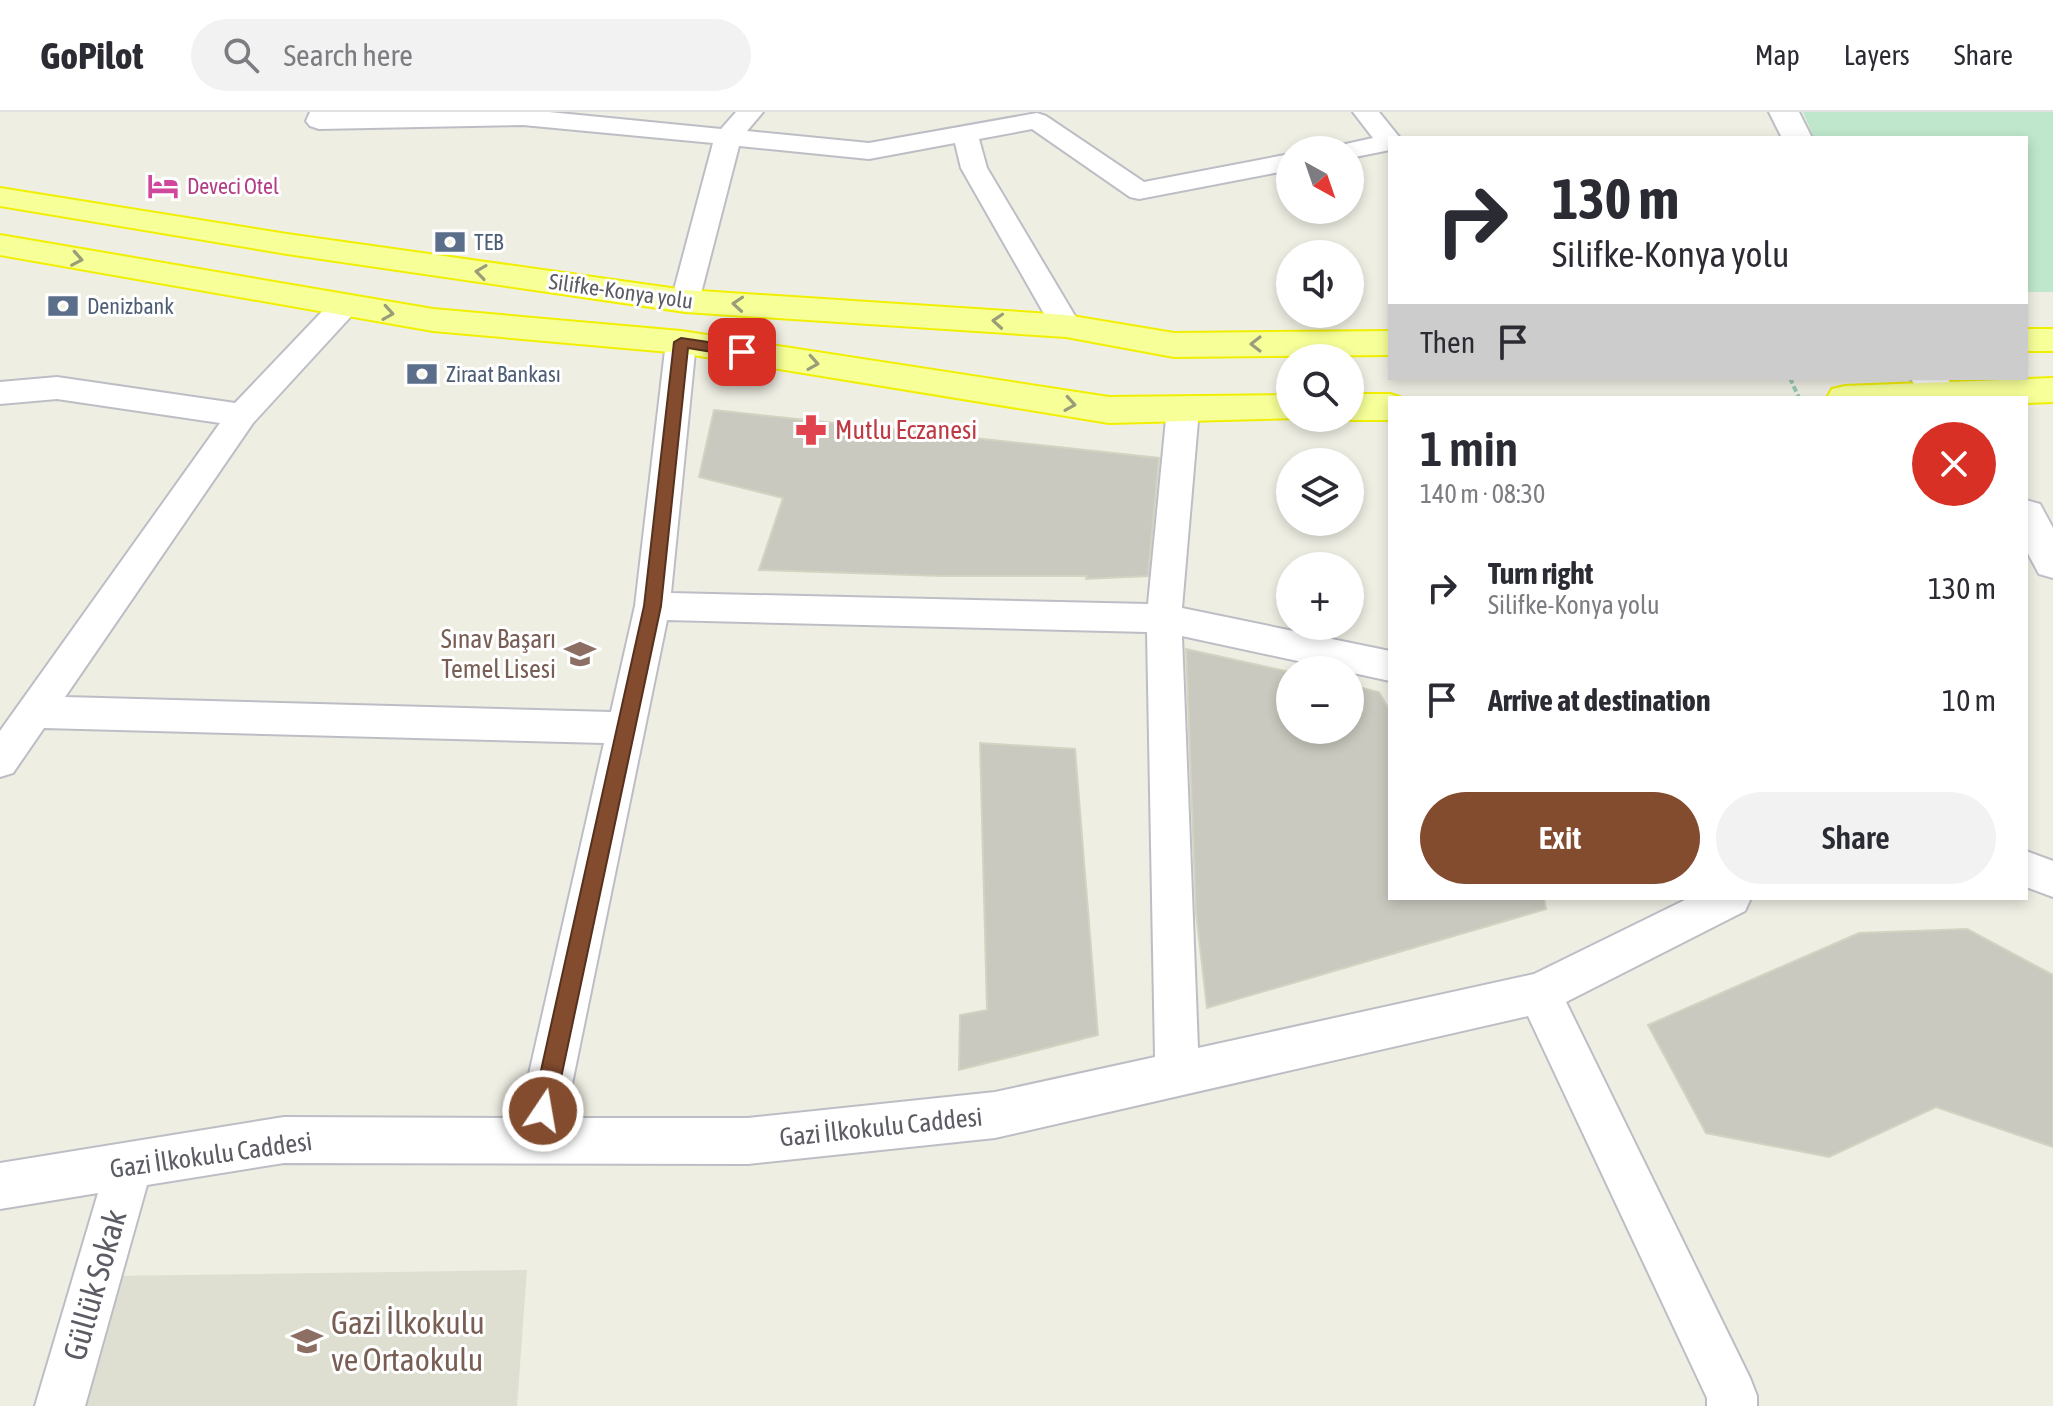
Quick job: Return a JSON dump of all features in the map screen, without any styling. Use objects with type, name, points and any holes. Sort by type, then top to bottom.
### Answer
[{"type":"highway","name":"Silifke-Konya yolu","points":[[0,197],[287,244],[685,301],[1066,326],[1174,345],[1388,343]]},
{"type":"highway","name":"Silifke-Konya yolu","points":[[0,245],[433,320],[681,342],[1109,410],[1276,408]]},
{"type":"highway","points":[[1868,396],[1937,390],[2053,390]]},
{"type":"highway","points":[[1364,407],[1388,407]]},
{"type":"main road","points":[[1784,112],[1796,136]]},
{"type":"main road","points":[[2028,518],[2053,563]]},
{"type":"street","points":[[323,112],[319,121],[523,117],[869,151],[965,134],[1011,116],[1037,121],[1139,191],[1276,165]]},
{"type":"street","points":[[685,301],[728,137],[750,112]]},
{"type":"street","points":[[1366,112],[1388,140]]},
{"type":"street","points":[[965,134],[974,168],[1066,326]]},
{"type":"street","points":[[1364,147],[1388,142]]},
{"type":"street","points":[[0,761],[242,415],[344,306]]},
{"type":"street","points":[[537,1141],[652,606],[681,342]]},
{"type":"street","points":[[0,393],[57,388],[242,415]]},
{"type":"street","points":[[1177,1074],[1164,618],[1183,409]]},
{"type":"street","points":[[652,606],[1164,618],[1388,666]]},
{"type":"street","points":[[36,712],[626,728]]},
{"type":"street","name":"Gazi İlkokulu Caddesi","points":[[0,1186],[284,1140],[748,1141],[995,1115],[1539,993],[1727,900]]},
{"type":"street","points":[[1539,993],[1732,1396],[1732,1406]]},
{"type":"street","name":"Güllük Sokak","points":[[60,1406],[130,1165]]},
{"type":"shaded area","name":"Gazi İlkokulu ve Ortaokulu","points":[[527,1270],[517,1406],[74,1406],[109,1276]]},
{"type":"green space","points":[[1803,112],[2053,112],[2053,292],[2028,292],[2028,136],[1813,136]]},
{"type":"building","points":[[714,410],[1159,458],[1148,576],[1086,579],[1087,576],[942,576],[759,570],[783,498],[699,477]]},
{"type":"building","points":[[1186,649],[1276,669],[1276,744],[1364,744],[1364,688],[1379,692],[1388,708],[1388,900],[1544,900],[1546,909],[1207,1008],[1196,913]]},
{"type":"building","points":[[980,743],[1075,749],[1098,1035],[959,1070],[960,1015],[987,1010]]},
{"type":"building","points":[[1967,929],[2053,975],[2053,1147],[1936,1107],[1829,1157],[1706,1133],[1648,1025],[1859,933]]},
{"type":"place","name":"Deveci Otel","points":[[163,186]]},
{"type":"place","name":"TEB","points":[[450,242]]},
{"type":"place","name":"Denizbank","points":[[63,306]]},
{"type":"place","name":"Ziraat Bankası","points":[[422,374]]},
{"type":"place","name":"Mutlu Eczanesi","points":[[811,430]]},
{"type":"place","name":"Sınav Başarı Temel Lisesi","points":[[580,654]]},
{"type":"place","name":"Gazi İlkokulu ve Ortaokulu","points":[[307,1341]]},
{"type":"route","points":[[543,1111],[652,606],[681,342],[742,352]]}]
